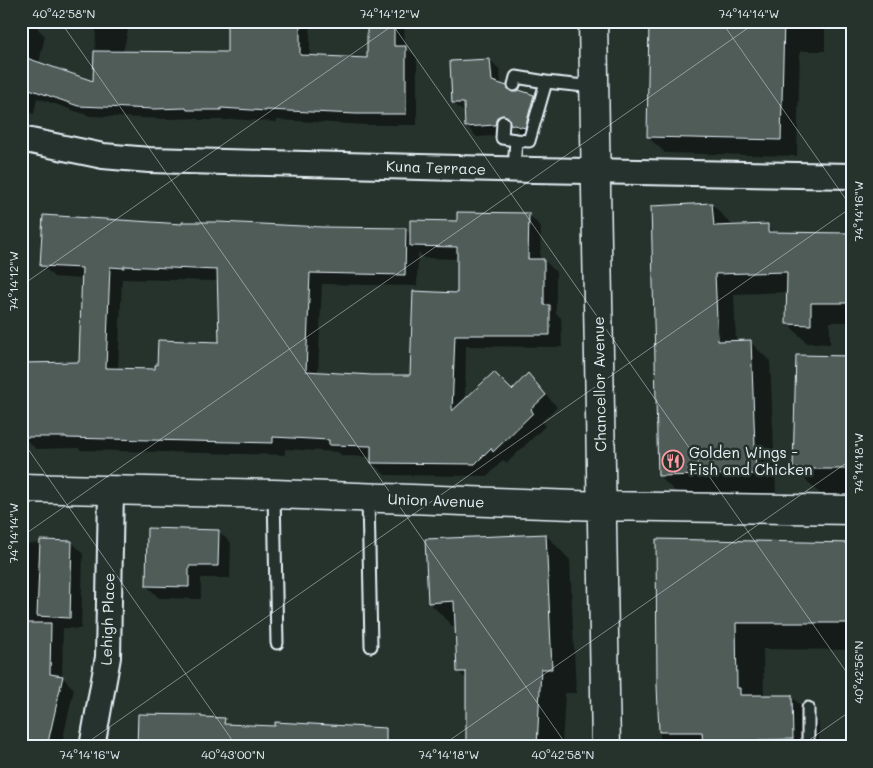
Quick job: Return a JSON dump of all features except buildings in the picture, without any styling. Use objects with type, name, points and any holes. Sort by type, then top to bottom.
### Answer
[{"type":"main road","name":"Chancellor Avenue","points":[[593,21],[606,747]]},
{"type":"main road","name":"Union Avenue","points":[[21,488],[274,494],[601,506],[852,510]]},
{"type":"street","name":"Kuna Terrace","points":[[21,139],[94,154],[150,160],[852,176]]},
{"type":"street","name":"Lehigh Place","points":[[92,747],[108,658],[111,490]]},
{"type":"lane","points":[[514,85],[516,77],[594,87]]},
{"type":"lane","points":[[503,122],[502,138],[529,141],[546,82]]},
{"type":"lane","points":[[514,169],[516,140]]},
{"type":"lane","points":[[274,494],[277,643]]},
{"type":"lane","points":[[368,498],[371,646]]},
{"type":"lane","points":[[808,708],[808,747]]},
{"type":"place","name":"Golden Wings - Fish and Chicken","points":[[673,461]]}]
